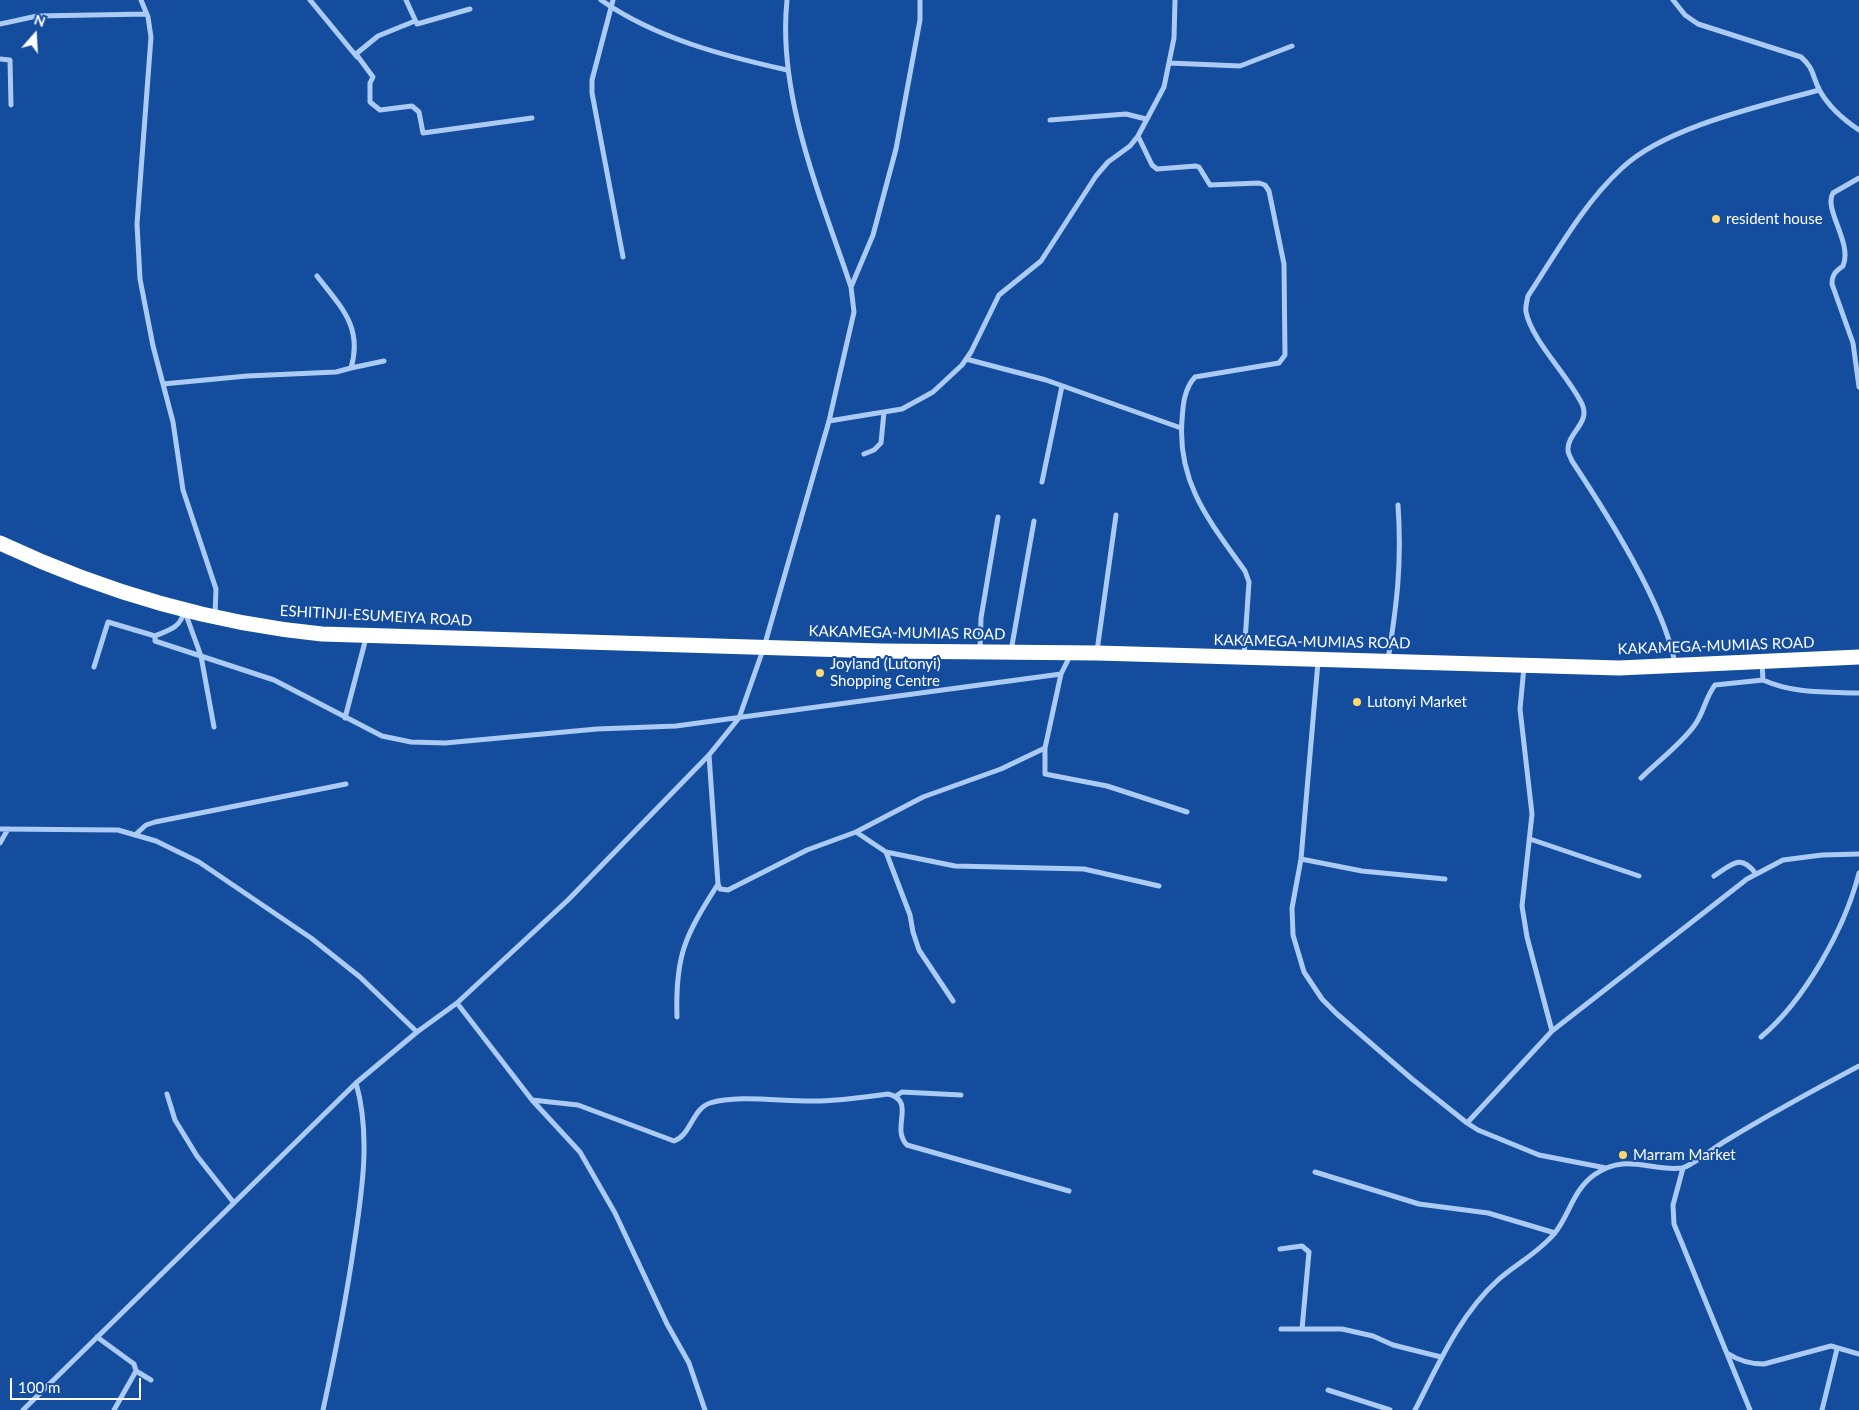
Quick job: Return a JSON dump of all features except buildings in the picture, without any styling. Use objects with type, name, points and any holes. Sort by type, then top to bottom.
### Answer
[{"type":"highway","name":"ESHITINJI-ESUMEIYA ROAD","points":[[0,543],[89,581],[184,611],[276,630],[366,635],[764,647]]},
{"type":"highway","name":"KAKAMEGA-MUMIAS ROAD","points":[[764,647],[1318,659],[1619,668],[1762,663],[1859,657]]},
{"type":"street","points":[[141,0],[147,14],[151,37],[137,224],[140,279],[153,346],[173,422],[183,490],[216,589],[214,618]]},
{"type":"street","points":[[310,0],[373,77],[370,83],[370,102],[380,110],[412,106],[419,112],[423,133],[532,118]]},
{"type":"street","points":[[406,0],[417,24],[470,9]]},
{"type":"street","points":[[601,0],[647,26],[697,46],[787,70]]},
{"type":"street","points":[[613,0],[592,80],[592,93],[623,257]]},
{"type":"street","points":[[23,1410],[356,1083],[417,1032],[457,1003],[568,900],[709,755],[739,718],[764,647],[829,421],[854,312],[851,287],[793,106],[787,70],[787,0]]},
{"type":"street","points":[[851,287],[873,235],[896,149],[920,20],[920,0]]},
{"type":"street","points":[[829,421],[884,412],[902,408],[919,401],[950,376],[966,359],[998,295],[1041,261],[1096,176],[1108,162],[1122,154],[1138,136],[1164,87],[1174,38],[1176,0]]},
{"type":"street","points":[[1673,0],[1685,15],[1698,24],[1802,57],[1811,65],[1818,90],[1833,108],[1859,130]]},
{"type":"street","points":[[0,24],[37,16],[147,14]]},
{"type":"street","points":[[357,57],[356,54],[378,36],[415,20]]},
{"type":"street","points":[[1169,63],[1240,66],[1292,46]]},
{"type":"street","points":[[0,59],[10,60],[11,105]]},
{"type":"street","points":[[1675,666],[1658,614],[1644,585],[1572,462],[1568,450],[1570,442],[1584,418],[1583,407],[1570,382],[1535,333],[1525,311],[1528,296],[1585,207],[1623,166],[1648,150],[1696,126],[1818,90]]},
{"type":"street","points":[[1050,120],[1126,114],[1146,119]]},
{"type":"street","points":[[1138,136],[1152,165],[1157,169],[1191,165],[1200,167],[1207,182],[1212,186],[1259,183],[1265,186],[1269,191],[1284,264],[1286,348],[1282,359],[1279,363],[1268,366],[1195,377],[1189,383],[1185,396],[1181,428],[1184,466],[1197,502],[1245,571],[1249,582],[1244,658]]},
{"type":"street","points":[[1859,178],[1833,193],[1830,202],[1846,253],[1843,266],[1834,272],[1832,284],[1853,343],[1859,387]]},
{"type":"street","points":[[317,276],[344,311],[354,334],[356,351],[351,368]]},
{"type":"street","points":[[966,359],[1062,386],[1181,428]]},
{"type":"street","points":[[163,384],[247,376],[336,372],[384,361]]},
{"type":"street","points":[[1042,482],[1062,386]]},
{"type":"street","points":[[864,454],[874,450],[882,443],[884,412]]},
{"type":"street","points":[[1388,661],[1398,606],[1401,567],[1398,505]]},
{"type":"street","points":[[1097,654],[1116,515]]},
{"type":"street","points":[[980,652],[981,618],[998,517]]},
{"type":"street","points":[[1010,652],[1034,521]]},
{"type":"street","points":[[94,667],[108,622],[155,636],[175,628],[181,622],[184,611]]},
{"type":"street","points":[[184,611],[201,656],[214,727]]},
{"type":"street","points":[[345,718],[366,635]]},
{"type":"street","points":[[155,636],[155,641],[274,680],[382,736],[411,742],[445,743],[597,729],[676,726],[1061,674]]},
{"type":"street","points":[[1072,653],[1061,674],[1050,715],[1045,774],[1107,786],[1187,812]]},
{"type":"street","points":[[1318,659],[1301,859],[1292,908],[1293,934],[1304,972],[1322,999],[1337,1014],[1412,1079],[1467,1123],[1478,1130],[1539,1155],[1606,1168],[1638,1162],[1683,1168],[1788,1103],[1859,1066]]},
{"type":"street","points":[[1762,663],[1763,680]]},
{"type":"street","points":[[1524,665],[1520,709],[1532,800],[1530,839],[1524,874],[1522,906],[1527,937],[1552,1031]]},
{"type":"street","points":[[1641,778],[1693,727],[1703,711],[1706,697],[1715,685],[1763,680],[1790,690],[1859,693]]},
{"type":"street","points":[[709,755],[718,884],[720,889],[733,890],[807,850],[856,832],[923,797],[1001,769],[1046,748]]},
{"type":"street","points":[[135,835],[146,825],[163,820],[346,784]]},
{"type":"street","points":[[0,829],[118,830],[156,841],[199,862],[311,938],[360,977],[417,1032]]},
{"type":"street","points":[[0,843],[8,829]]},
{"type":"street","points":[[856,832],[886,852],[955,866],[1084,869],[1158,886]]},
{"type":"street","points":[[1530,839],[1639,876]]},
{"type":"street","points":[[886,852],[910,915],[919,950],[952,1001]]},
{"type":"street","points":[[1467,1123],[1552,1031],[1756,874],[1783,860],[1822,855],[1859,854]]},
{"type":"street","points":[[1301,859],[1362,870],[1445,879]]},
{"type":"street","points":[[1714,876],[1731,865],[1742,862],[1748,864],[1756,874]]},
{"type":"street","points":[[1761,1036],[1775,1025],[1812,979],[1848,903],[1859,873]]},
{"type":"street","points":[[677,1017],[676,981],[680,956],[690,931],[718,884]]},
{"type":"street","points":[[457,1003],[532,1100],[580,1152],[615,1213],[667,1324],[689,1363],[705,1410]]},
{"type":"street","points":[[323,1410],[340,1332],[363,1184],[363,1108],[356,1083]]},
{"type":"street","points":[[896,1096],[902,1092],[961,1095]]},
{"type":"street","points":[[167,1094],[175,1120],[188,1142],[234,1203]]},
{"type":"street","points":[[532,1100],[578,1106],[674,1141],[683,1136],[700,1108],[715,1102],[764,1100],[815,1101],[888,1094],[896,1096],[903,1106],[900,1133],[907,1145],[1069,1191]]},
{"type":"street","points":[[1415,1410],[1441,1357],[1483,1296],[1498,1280],[1541,1249],[1555,1233],[1585,1183],[1606,1168]]},
{"type":"street","points":[[1683,1168],[1673,1205],[1674,1224],[1750,1410]]},
{"type":"street","points":[[1315,1172],[1419,1204],[1488,1213],[1555,1233]]},
{"type":"street","points":[[1280,1249],[1300,1246],[1309,1252],[1302,1329]]},
{"type":"street","points":[[1281,1329],[1342,1329],[1373,1336],[1393,1345],[1441,1357]]},
{"type":"street","points":[[97,1337],[134,1364],[136,1370],[152,1380]]},
{"type":"street","points":[[1727,1352],[1746,1362],[1764,1364],[1831,1346],[1859,1354]]},
{"type":"street","points":[[1822,1410],[1837,1349]]},
{"type":"street","points":[[114,1410],[136,1370]]},
{"type":"street","points":[[1328,1390],[1390,1410]]},
{"type":"place","name":"resident house","points":[[1716,219]]},
{"type":"place","name":"Joyland (Lutonyi) Shopping Centre","points":[[820,673]]},
{"type":"place","name":"Lutonyi Market","points":[[1357,702]]},
{"type":"place","name":"Marram Market","points":[[1623,1155]]}]
